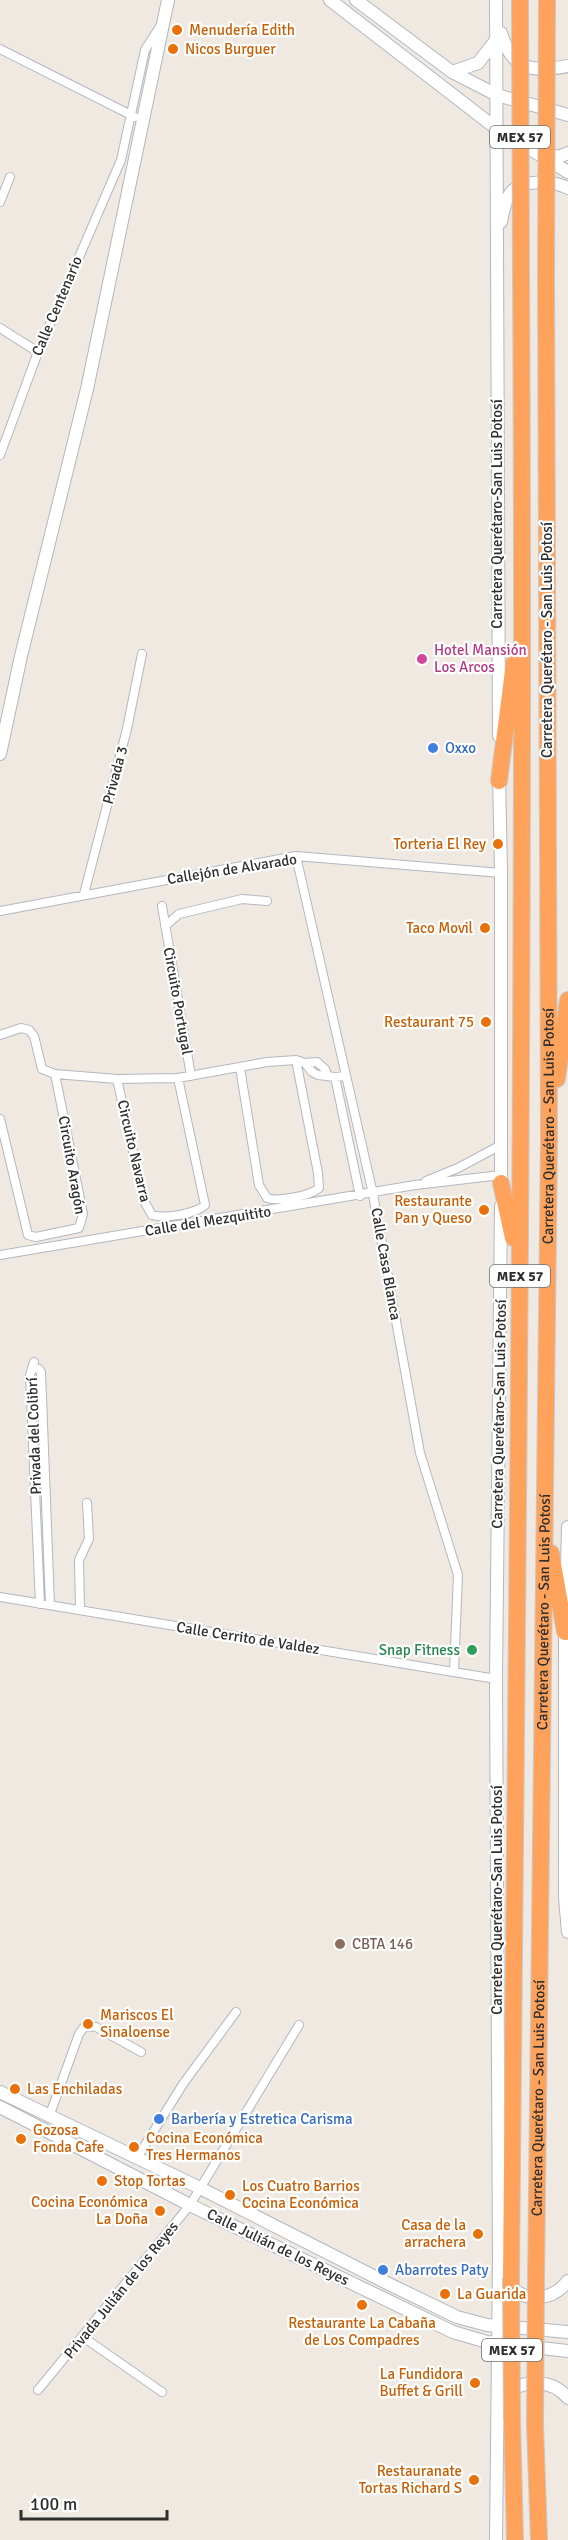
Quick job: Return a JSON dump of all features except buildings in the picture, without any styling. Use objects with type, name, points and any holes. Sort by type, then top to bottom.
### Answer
[{"type":"highway","name":"Carretera Querétaro - San Luis Potosí","points":[[515,2540],[511,2278],[520,1268],[523,590],[520,0]]},
{"type":"highway","name":"Carretera Querétaro - San Luis Potosí","points":[[539,2540],[535,2425],[536,2280],[549,1139],[547,0]]},
{"type":"highway","points":[[499,781],[523,590]]},
{"type":"highway","points":[[549,1139],[568,1000]]},
{"type":"highway","points":[[501,1179],[520,1268]]},
{"type":"highway","points":[[544,1509],[565,1632]]},
{"type":"main road","points":[[0,754],[21,656],[87,389],[134,153],[136,118],[168,0]]},
{"type":"main road","points":[[330,0],[497,129],[568,172]]},
{"type":"main road","points":[[356,0],[452,72],[497,95],[568,115]]},
{"type":"main road","name":"Carretera Querétaro-San Luis Potosí","points":[[496,0],[495,252],[501,873],[501,1179],[496,1679],[499,2260],[496,2540]]},
{"type":"main road","points":[[496,17],[505,46],[514,61],[526,68],[556,69],[568,66]]},
{"type":"main road","points":[[452,72],[478,63],[497,39]]},
{"type":"main road","points":[[542,157],[561,156],[568,153]]},
{"type":"main road","points":[[495,252],[505,203],[511,192],[529,183],[538,182],[568,188]]},
{"type":"main road","points":[[568,1527],[565,1632],[568,1932]]},
{"type":"main road","name":"Calle Julián de los Reyes","points":[[0,2092],[200,2188],[457,2317],[498,2326],[568,2332]]},
{"type":"main road","name":"Calle Julián de los Reyes","points":[[0,2107],[190,2205],[453,2332],[498,2343],[568,2351]]},
{"type":"main road","points":[[499,2260],[508,2285],[525,2296],[546,2296],[560,2289],[568,2281]]},
{"type":"main road","points":[[498,2405],[511,2391],[531,2383],[542,2383],[557,2388],[568,2398]]},
{"type":"street","points":[[0,49],[136,118]]},
{"type":"street","name":"Calle Centenario","points":[[0,455],[38,352],[121,160],[136,118]]},
{"type":"street","points":[[121,160],[128,154],[134,153]]},
{"type":"street","points":[[0,202],[3,186],[10,177]]},
{"type":"street","points":[[0,328],[38,352]]},
{"type":"street","name":"Privada 3","points":[[84,894],[127,729],[142,654]]},
{"type":"street","name":"Callejón de Alvarado","points":[[0,911],[296,856],[501,873]]},
{"type":"street","name":"Calle Casa Blanca","points":[[296,856],[374,1194],[420,1453],[458,1575],[454,1672]]},
{"type":"street","name":"Circuito Portugal","points":[[165,926],[179,914],[242,899],[267,902]]},
{"type":"street","name":"Circuito Portugal","points":[[162,906],[191,1076]]},
{"type":"street","points":[[0,1035],[21,1028],[29,1030],[34,1036],[42,1068],[55,1074],[117,1079],[178,1078],[267,1062],[301,1062],[318,1075],[346,1076]]},
{"type":"street","points":[[240,1068],[259,1185],[267,1198],[274,1200],[313,1193],[319,1188],[301,1062]]},
{"type":"street","name":"Circuito Aragón","points":[[0,1119],[28,1235],[36,1237],[79,1228],[83,1214],[55,1074]]},
{"type":"street","points":[[331,1076],[360,1196]]},
{"type":"street","name":"Circuito Navarra","points":[[117,1079],[144,1201],[152,1215],[160,1217],[199,1210],[205,1205],[178,1078]]},
{"type":"street","name":"Calle del Mezquitito","points":[[416,1185],[458,1168],[501,1145]]},
{"type":"street","name":"Calle del Mezquitito","points":[[0,1255],[374,1194],[416,1185],[501,1179]]},
{"type":"street","name":"Privada del Colibrí","points":[[34,1365],[41,1372],[45,1447],[50,1575],[45,1604],[39,1575],[36,1510],[30,1375],[34,1365]]},
{"type":"street","points":[[32,1405],[43,1405]]},
{"type":"street","points":[[34,1449],[45,1447]]},
{"type":"street","points":[[35,1461],[45,1461]]},
{"type":"street","points":[[80,1610],[80,1560],[89,1539],[87,1503]]},
{"type":"street","points":[[36,1510],[46,1510]]},
{"type":"street","points":[[39,1575],[50,1575]]},
{"type":"street","name":"Calle Cerrito de Valdez","points":[[0,1598],[496,1679]]},
{"type":"street","points":[[138,2158],[183,2084],[236,2012]]},
{"type":"street","name":"Privada Julián de los Reyes","points":[[38,2390],[190,2205],[299,2025]]},
{"type":"street","points":[[49,2116],[84,2026],[96,2027],[141,2052]]},
{"type":"street","points":[[83,2337],[162,2392]]},
{"type":"place","name":"Menudería Edith","points":[[177,30]]},
{"type":"place","name":"Nicos Burguer","points":[[173,49]]},
{"type":"place","name":"Hotel Mansión Los Arcos","points":[[422,659]]},
{"type":"place","name":"Oxxo","points":[[433,748]]},
{"type":"place","name":"Torteria El Rey","points":[[498,844]]},
{"type":"place","name":"Taco Movil","points":[[485,928]]},
{"type":"place","name":"Restaurant 75","points":[[486,1022]]},
{"type":"place","name":"Restaurante Pan y Queso","points":[[484,1210]]},
{"type":"place","name":"Snap Fitness","points":[[472,1650]]},
{"type":"place","name":"CBTA 146","points":[[340,1944]]},
{"type":"place","name":"Mariscos El Sinaloense","points":[[88,2024]]},
{"type":"place","name":"Las Enchiladas","points":[[15,2089]]},
{"type":"place","name":"Barbería y Estretica Carisma","points":[[159,2119]]},
{"type":"place","name":"Gozosa Fonda Cafe","points":[[21,2139]]},
{"type":"place","name":"Cocina Económica Tres Hermanos","points":[[134,2147]]},
{"type":"place","name":"Stop Tortas","points":[[102,2181]]},
{"type":"place","name":"Los Cuatro Barrios Cocina Económica","points":[[230,2195]]},
{"type":"place","name":"Cocina Económica La Doña","points":[[160,2211]]},
{"type":"place","name":"Casa de la arrachera","points":[[478,2234]]},
{"type":"place","name":"Abarrotes Paty","points":[[383,2270]]},
{"type":"place","name":"La Guarida","points":[[445,2294]]},
{"type":"place","name":"Restaurante La Cabaña de Los Compadres","points":[[362,2305]]},
{"type":"place","name":"La Fundidora Buffet & Grill","points":[[475,2383]]},
{"type":"place","name":"Restauranate Tortas Richard S","points":[[474,2480]]}]
